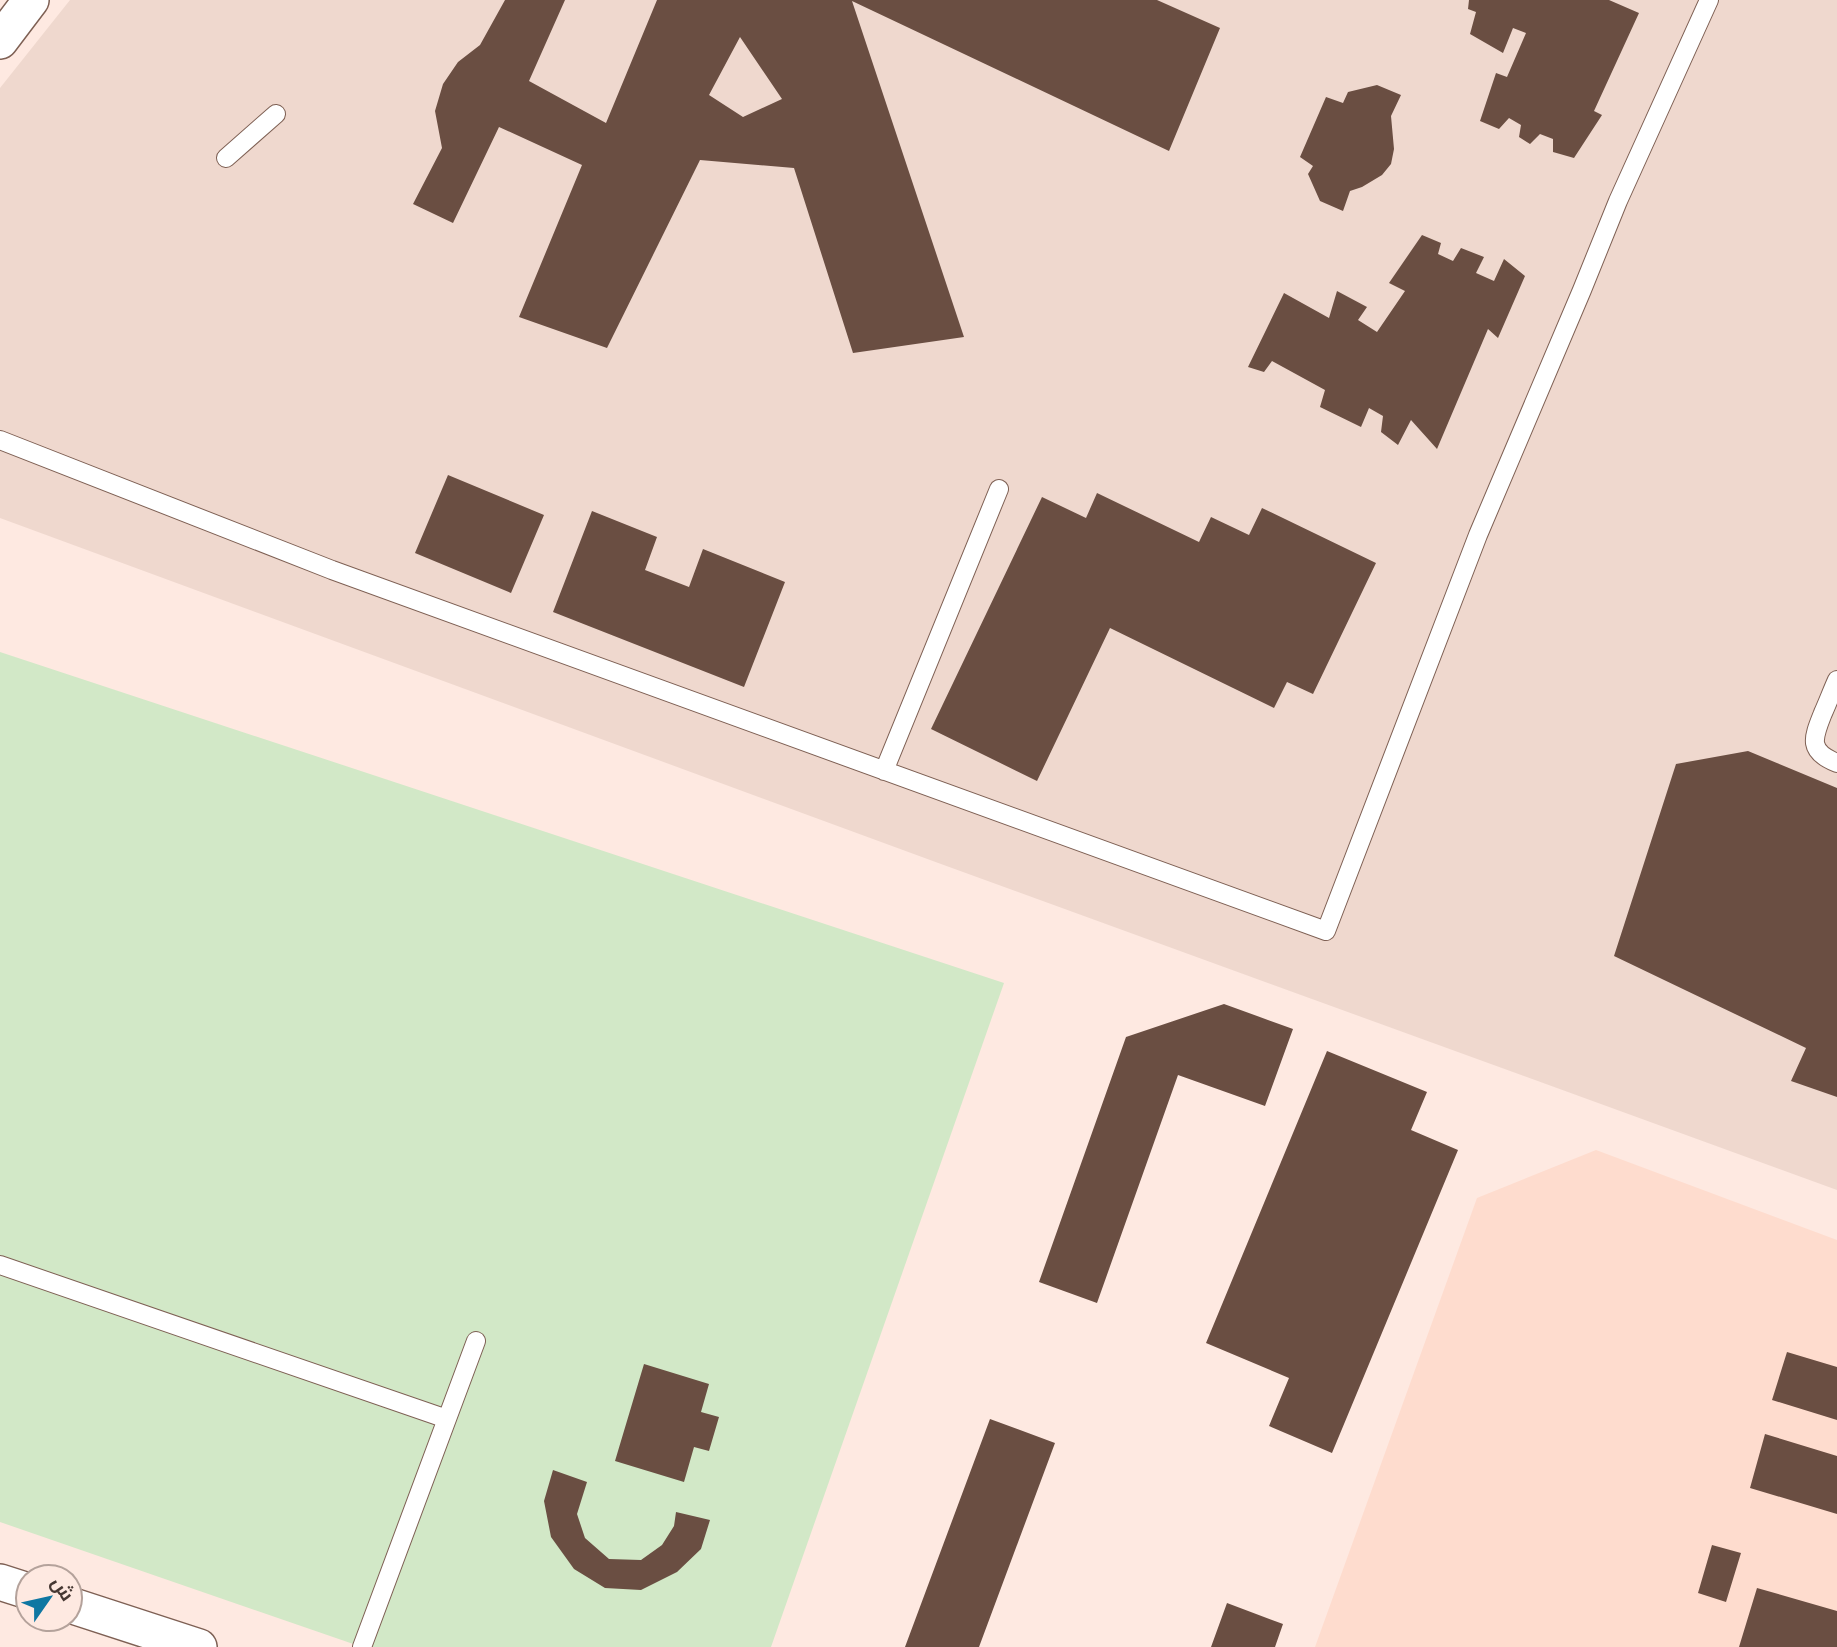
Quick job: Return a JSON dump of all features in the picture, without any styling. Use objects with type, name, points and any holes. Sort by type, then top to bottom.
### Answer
[{"type":"street","points":[[0,41],[31,0]]},
{"type":"street","points":[[84,1610],[199,1647]]},
{"type":"lane","points":[[0,440],[332,570],[1326,931],[1478,534],[1618,201],[1709,0]]},
{"type":"lane","points":[[226,158],[276,114]]},
{"type":"lane","points":[[884,771],[999,489]]},
{"type":"lane","points":[[1837,680],[1814,735],[1815,746],[1824,758],[1837,763]]},
{"type":"lane","points":[[0,1265],[447,1419]]},
{"type":"lane","points":[[362,1647],[476,1341]]},
{"type":"shaded area","points":[[70,0],[1837,0],[1837,1190],[0,518],[0,88]]},
{"type":"shaded area","points":[[1596,1150],[1837,1240],[1837,1647],[1315,1647],[1477,1198]]},
{"type":"green space","points":[[0,652],[1004,983],[771,1647],[362,1647],[0,1522]]},
{"type":"building","points":[[505,0],[565,0],[529,81],[606,123],[657,0],[1157,0],[1220,28],[1169,151],[852,1],[964,337],[853,353],[794,168],[700,160],[607,348],[519,317],[582,165],[499,127],[453,223],[413,204],[442,148],[435,111],[443,84],[458,62],[480,45]],"holes":[[[740,37],[782,99],[743,117],[709,95]]]},
{"type":"building","points":[[1469,0],[1609,0],[1639,13],[1594,111],[1602,115],[1574,158],[1553,152],[1553,139],[1540,134],[1530,144],[1519,137],[1521,125],[1509,118],[1499,129],[1480,121],[1496,73],[1507,77],[1526,33],[1513,28],[1503,53],[1470,34],[1476,12],[1468,9]]},
{"type":"building","points":[[1377,85],[1401,95],[1391,116],[1394,149],[1391,164],[1382,175],[1350,191],[1343,211],[1320,201],[1308,174],[1313,166],[1300,157],[1326,97],[1343,103],[1348,92]]},
{"type":"building","points":[[1422,235],[1441,243],[1438,254],[1453,261],[1461,248],[1484,257],[1476,273],[1494,281],[1504,259],[1525,276],[1498,338],[1488,329],[1437,449],[1411,420],[1398,445],[1381,432],[1383,416],[1369,408],[1361,427],[1320,407],[1325,390],[1272,361],[1264,372],[1248,367],[1284,293],[1329,318],[1337,291],[1367,307],[1358,320],[1377,332],[1405,291],[1389,283]]},
{"type":"building","points":[[448,475],[544,515],[511,593],[415,553]]},
{"type":"building","points":[[1097,493],[1199,542],[1211,517],[1249,535],[1262,508],[1376,563],[1313,694],[1287,682],[1274,708],[1110,628],[1037,781],[931,729],[1042,497],[1086,518]]},
{"type":"building","points":[[592,511],[657,537],[645,570],[689,587],[703,549],[785,582],[744,687],[553,612]]},
{"type":"building","points":[[1748,751],[1837,788],[1837,1097],[1791,1081],[1806,1048],[1614,956],[1676,764]]},
{"type":"building","points":[[1224,1004],[1293,1029],[1265,1106],[1178,1075],[1097,1303],[1039,1282],[1126,1037]]},
{"type":"building","points":[[1327,1051],[1427,1092],[1411,1130],[1458,1150],[1332,1453],[1269,1426],[1289,1378],[1206,1343]]},
{"type":"building","points":[[1787,1352],[1837,1367],[1837,1420],[1772,1400]]},
{"type":"building","points":[[644,1364],[709,1384],[701,1412],[719,1417],[709,1451],[694,1447],[684,1482],[615,1461]]},
{"type":"building","points":[[990,1419],[1055,1443],[979,1647],[905,1647]]},
{"type":"building","points":[[1765,1434],[1837,1456],[1837,1514],[1750,1488]]},
{"type":"building","points":[[553,1470],[587,1482],[577,1514],[585,1538],[609,1559],[641,1560],[662,1545],[674,1526],[676,1512],[710,1520],[701,1549],[677,1572],[641,1590],[605,1588],[574,1569],[551,1537],[544,1501]]},
{"type":"building","points":[[1712,1545],[1741,1553],[1726,1602],[1698,1593]]},
{"type":"building","points":[[1757,1588],[1837,1611],[1837,1647],[1739,1647]]},
{"type":"building","points":[[1227,1603],[1283,1624],[1275,1647],[1211,1647]]}]
